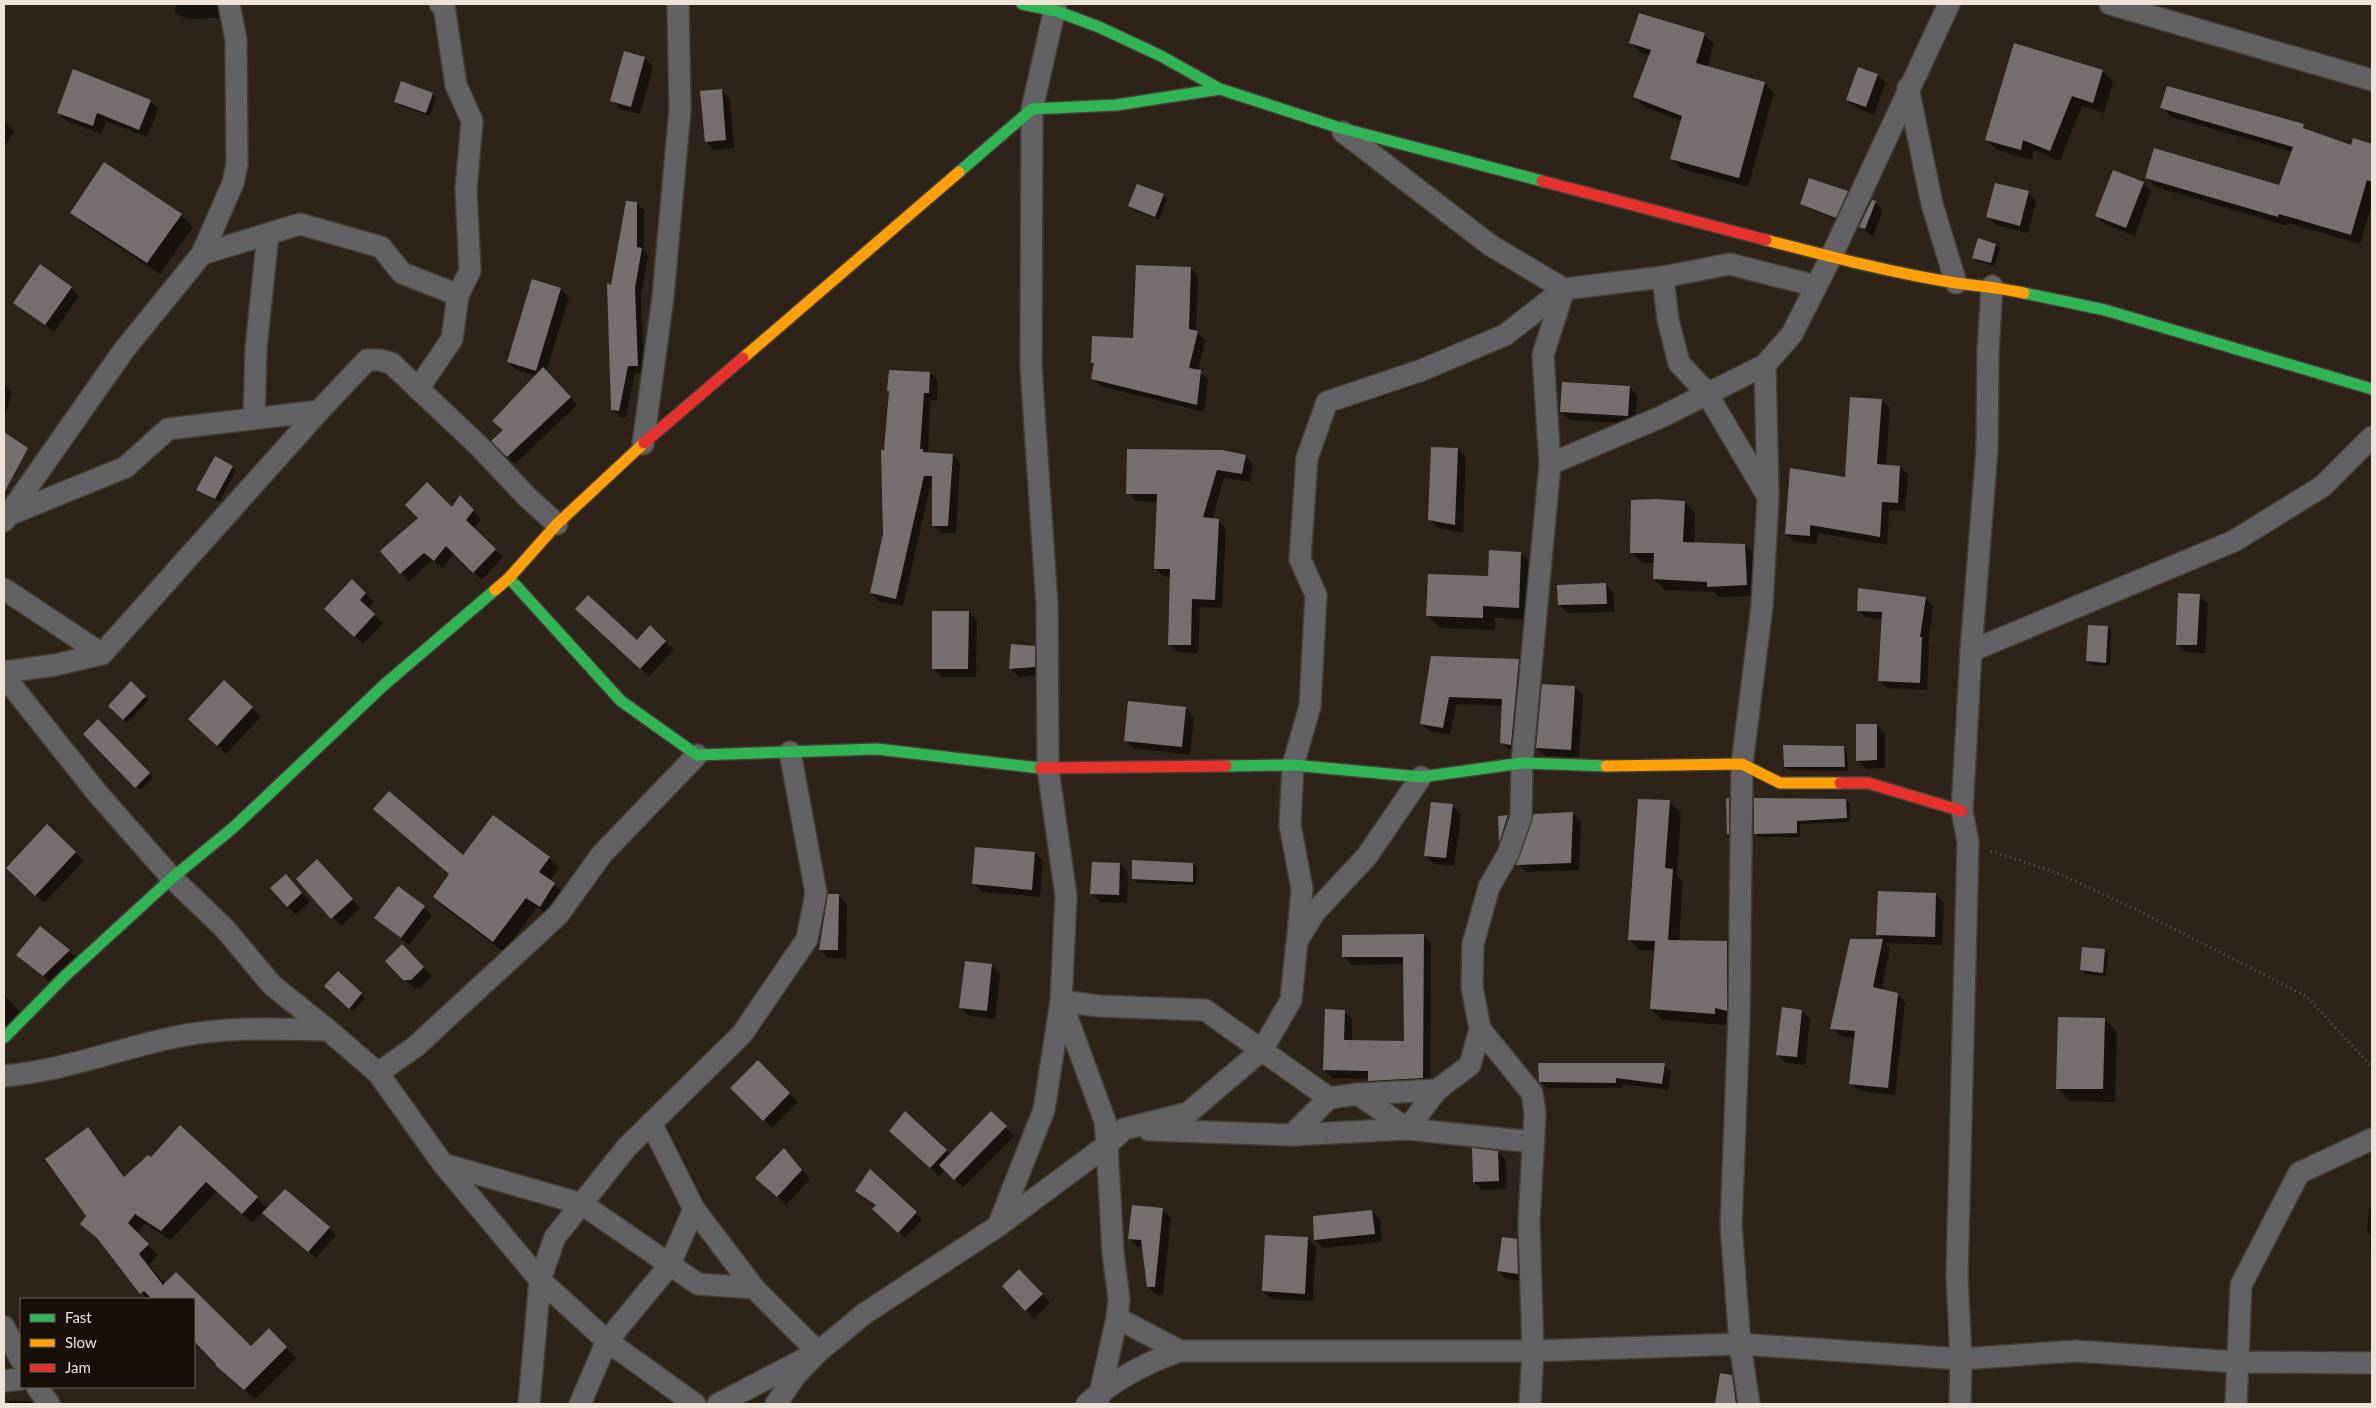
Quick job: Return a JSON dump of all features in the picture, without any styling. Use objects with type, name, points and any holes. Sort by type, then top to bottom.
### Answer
[{"type":"street","points":[[5,518],[124,350],[202,254],[233,183],[237,164],[236,40],[229,4]]},
{"type":"street","points":[[418,388],[452,340],[458,295],[470,271],[466,189],[472,121],[456,85],[444,6],[440,4]]},
{"type":"street","points":[[643,444],[663,297],[680,109],[678,4]]},
{"type":"street","points":[[1022,4],[1056,7],[1220,88],[1337,127],[1831,257],[1956,283],[1992,286],[2105,310],[2372,389]]},
{"type":"street","points":[[1550,464],[1661,417],[1706,392],[1765,365],[1792,334],[1831,257],[1908,88],[1949,4]]},
{"type":"street","points":[[2110,4],[2372,80]]},
{"type":"street","points":[[998,1226],[1044,1110],[1061,1001],[1066,896],[1048,769],[1047,605],[1031,367],[1032,109],[1056,7]]},
{"type":"street","points":[[4,1038],[64,977],[172,878],[234,827],[384,685],[509,578],[557,524],[612,470],[1032,109],[1116,105],[1220,88]]},
{"type":"street","points":[[1908,88],[1932,204],[1956,283]]},
{"type":"street","points":[[1337,127],[1490,245],[1564,289]]},
{"type":"street","points":[[202,254],[300,224],[381,247],[402,273],[458,295]]},
{"type":"street","points":[[254,418],[256,348],[268,234]]},
{"type":"street","points":[[776,1404],[795,1376],[818,1352],[864,1314],[998,1226],[1107,1145],[1124,1129],[1188,1113],[1262,1050],[1291,1000],[1302,889],[1290,825],[1293,765],[1310,706],[1316,604],[1316,595],[1300,559],[1307,458],[1327,402],[1422,370],[1505,335],[1564,289],[1663,277],[1730,264],[1816,286]]},
{"type":"street","points":[[1663,277],[1668,320],[1679,362],[1706,392],[1768,497]]},
{"type":"street","points":[[1960,1404],[1961,1359],[1958,1276],[1968,842],[1962,811],[1971,652],[1987,449],[1988,351],[1992,286]]},
{"type":"street","points":[[1407,1129],[1437,1090],[1470,1064],[1480,1029],[1472,987],[1473,944],[1489,887],[1508,854],[1521,817],[1522,764],[1550,464],[1543,355],[1564,289]]},
{"type":"street","points":[[4,672],[55,665],[102,654],[319,411],[367,360],[379,360],[390,363],[557,524]]},
{"type":"street","points":[[1749,1404],[1740,1344],[1731,1225],[1739,1018],[1742,764],[1762,606],[1768,497],[1765,365]]},
{"type":"street","points":[[5,518],[126,467],[168,429],[319,411]]},
{"type":"street","points":[[1971,652],[2234,542],[2323,486],[2372,437]]},
{"type":"street","points":[[509,578],[621,701],[697,755],[877,749],[1048,769],[1293,765],[1421,777],[1522,764],[1591,766],[1742,764],[1780,783],[1868,784],[1962,811]]},
{"type":"street","points":[[4,589],[102,654]]},
{"type":"street","points":[[4,676],[98,794],[172,878],[225,929],[272,986],[328,1030],[378,1073],[443,1164],[540,1280],[607,1340],[695,1404]]},
{"type":"street","points":[[529,1404],[540,1280],[555,1237],[627,1147],[742,1034],[807,939],[816,893],[790,752]]},
{"type":"street","points":[[378,1073],[415,1047],[558,915],[602,854],[697,755]]},
{"type":"street","points":[[1297,941],[1315,912],[1367,856],[1421,777]]},
{"type":"street","points":[[1061,1001],[1099,1006],[1205,1010],[1328,1098]]},
{"type":"street","points":[[1061,1001],[1105,1120],[1113,1253],[1119,1299],[1117,1318],[1095,1400]]},
{"type":"street","points":[[4,1076],[35,1074],[176,1037],[228,1029],[328,1030]]},
{"type":"street","points":[[1480,1029],[1532,1093],[1535,1113],[1529,1222],[1533,1351],[1530,1404]]},
{"type":"street","points":[[1292,1135],[1328,1098],[1358,1094],[1437,1090]]},
{"type":"street","points":[[1358,1094],[1407,1129]]},
{"type":"street","points":[[651,1123],[694,1210],[754,1288],[818,1352]]},
{"type":"street","points":[[1124,1129],[1292,1135],[1407,1129],[1534,1142]]},
{"type":"street","points":[[2236,1404],[2236,1362],[2242,1285],[2299,1173],[2372,1139]]},
{"type":"street","points":[[443,1164],[582,1204],[669,1266],[698,1284],[754,1288]]},
{"type":"street","points":[[580,1404],[607,1340],[669,1266],[694,1210]]},
{"type":"street","points":[[1117,1318],[1180,1351]]},
{"type":"street","points":[[4,1327],[20,1358]]},
{"type":"street","points":[[1095,1400],[1160,1358],[1180,1351],[1533,1351],[1740,1344],[1961,1359],[2076,1351],[2236,1362],[2372,1363]]},
{"type":"street","points":[[718,1404],[818,1352]]},
{"type":"street","points":[[4,1381],[20,1379]]},
{"type":"street","points":[[38,1388],[49,1404]]},
{"type":"path","points":[[1968,842],[2060,874],[2141,912],[2306,996],[2372,1067]]},
{"type":"building","points":[[1639,13],[1705,33],[1696,63],[1765,82],[1739,178],[1670,159],[1682,116],[1633,97],[1651,50],[1629,43]]},
{"type":"building","points":[[2014,43],[2103,70],[2093,103],[2072,96],[2050,151],[2023,140],[2021,150],[1985,140]]},
{"type":"building","points":[[624,51],[645,57],[631,107],[610,101]]},
{"type":"building","points":[[1858,67],[1878,74],[1866,107],[1846,100]]},
{"type":"building","points":[[73,69],[151,100],[139,130],[97,113],[93,126],[57,113]]},
{"type":"building","points":[[401,81],[433,93],[426,113],[394,102]]},
{"type":"building","points":[[2167,86],[2304,124],[2303,128],[2351,145],[2353,138],[2372,144],[2372,182],[2367,180],[2351,235],[2279,214],[2278,217],[2145,178],[2154,148],[2279,185],[2293,147],[2160,108]]},
{"type":"building","points":[[722,89],[726,140],[705,142],[700,91]]},
{"type":"building","points":[[104,162],[182,214],[147,263],[70,213]]},
{"type":"building","points":[[2113,170],[2144,182],[2126,228],[2095,216]]},
{"type":"building","points":[[1809,178],[1848,191],[1836,218],[1800,204]]},
{"type":"building","points":[[1995,183],[2029,191],[2020,226],[1986,217]]},
{"type":"building","points":[[1137,184],[1164,194],[1155,217],[1128,206]]},
{"type":"building","points":[[1872,200],[1876,201],[1865,229],[1859,227]]},
{"type":"building","points":[[626,201],[637,202],[637,247],[642,248],[635,288],[638,366],[628,366],[619,411],[611,410],[607,283],[611,285]]},
{"type":"building","points":[[1978,238],[1996,244],[1991,263],[1972,258]]},
{"type":"building","points":[[40,264],[72,287],[45,325],[13,303]]},
{"type":"building","points":[[1136,265],[1191,267],[1189,329],[1198,331],[1189,368],[1201,370],[1197,405],[1091,379],[1094,363],[1091,363],[1092,336],[1133,338]]},
{"type":"building","points":[[532,279],[561,288],[536,371],[507,362]]},
{"type":"building","points":[[543,367],[571,397],[507,457],[491,441],[503,430],[492,421]]},
{"type":"building","points":[[889,370],[930,372],[929,393],[924,393],[920,449],[923,449],[923,452],[953,454],[948,526],[932,526],[932,476],[924,476],[896,599],[870,593],[883,534],[881,450],[884,450]]},
{"type":"building","points":[[1562,382],[1630,386],[1628,416],[1560,412]]},
{"type":"building","points":[[1850,397],[1882,399],[1877,464],[1900,466],[1898,503],[1882,502],[1880,537],[1810,525],[1810,536],[1785,534],[1790,468],[1845,477]]},
{"type":"building","points":[[4,432],[28,448],[4,493]]},
{"type":"building","points":[[1431,447],[1458,448],[1455,525],[1428,520]]},
{"type":"building","points":[[1127,449],[1222,450],[1246,455],[1242,474],[1217,470],[1203,517],[1219,519],[1215,600],[1192,599],[1191,645],[1168,645],[1170,569],[1154,569],[1157,494],[1126,494]]},
{"type":"building","points":[[215,456],[233,466],[215,499],[196,490]]},
{"type":"building","points":[[427,482],[452,507],[460,495],[474,510],[466,520],[496,549],[473,573],[446,546],[434,561],[424,553],[400,574],[380,551],[418,518],[405,505]]},
{"type":"building","points":[[1631,500],[1685,501],[1683,542],[1745,544],[1747,585],[1707,587],[1707,582],[1653,579],[1654,553],[1630,553]]},
{"type":"building","points":[[1489,550],[1521,552],[1519,608],[1483,606],[1483,618],[1426,616],[1428,574],[1488,576]]},
{"type":"building","points":[[352,579],[366,593],[360,600],[375,614],[354,637],[324,609]]},
{"type":"building","points":[[1606,583],[1607,604],[1558,605],[1557,585]]},
{"type":"building","points":[[1858,588],[1926,597],[1920,637],[1922,637],[1920,683],[1878,681],[1882,612],[1857,611]]},
{"type":"building","points":[[2178,593],[2200,594],[2197,645],[2176,645]]},
{"type":"building","points":[[588,595],[637,640],[650,625],[666,641],[640,669],[575,609]]},
{"type":"building","points":[[932,611],[969,611],[968,669],[932,669]]},
{"type":"building","points":[[2088,625],[2108,626],[2106,663],[2086,661]]},
{"type":"building","points":[[1011,644],[1035,646],[1035,667],[1009,669]]},
{"type":"building","points":[[1431,656],[1519,659],[1511,745],[1500,743],[1502,699],[1449,697],[1443,728],[1420,724]]},
{"type":"building","points":[[224,680],[253,707],[217,746],[188,719]]},
{"type":"building","points":[[131,681],[146,696],[123,720],[108,706]]},
{"type":"building","points":[[1542,684],[1575,686],[1571,750],[1536,748]]},
{"type":"building","points":[[1128,701],[1186,707],[1182,747],[1124,741]]},
{"type":"building","points":[[98,719],[150,773],[135,788],[83,734]]},
{"type":"building","points":[[1856,724],[1877,724],[1877,760],[1856,761]]},
{"type":"building","points":[[1783,745],[1844,746],[1845,767],[1784,767]]},
{"type":"building","points":[[389,791],[463,855],[493,815],[550,857],[539,872],[555,883],[540,907],[526,898],[493,942],[433,897],[449,874],[373,809]]},
{"type":"building","points":[[1729,798],[1729,834],[1727,834],[1726,799]]},
{"type":"building","points":[[1754,798],[1846,799],[1847,818],[1797,821],[1797,833],[1754,834]]},
{"type":"building","points":[[1638,799],[1670,800],[1665,868],[1673,869],[1668,940],[1727,941],[1727,1011],[1715,1008],[1715,1014],[1650,1009],[1655,941],[1628,940]]},
{"type":"building","points":[[1431,802],[1453,804],[1446,858],[1424,856]]},
{"type":"building","points":[[1573,812],[1571,863],[1516,865],[1534,814]]},
{"type":"building","points":[[1508,815],[1499,843],[1498,816]]},
{"type":"building","points":[[47,824],[76,852],[35,896],[6,868]]},
{"type":"building","points":[[975,847],[1035,852],[1032,890],[972,884]]},
{"type":"building","points":[[317,859],[353,899],[331,919],[296,879]]},
{"type":"building","points":[[1132,860],[1193,863],[1193,882],[1132,879]]},
{"type":"building","points":[[1092,862],[1120,863],[1119,895],[1090,894]]},
{"type":"building","points":[[286,874],[302,893],[287,907],[270,888]]},
{"type":"building","points":[[398,886],[425,906],[401,938],[374,918]]},
{"type":"building","points":[[1878,891],[1936,893],[1935,937],[1876,935]]},
{"type":"building","points":[[828,894],[839,894],[838,950],[819,950]]},
{"type":"building","points":[[40,926],[70,950],[43,976],[16,955]]},
{"type":"building","points":[[1424,934],[1423,1078],[1368,1081],[1368,1071],[1323,1070],[1325,1009],[1345,1010],[1344,1040],[1404,1041],[1403,957],[1342,957],[1342,935]]},
{"type":"building","points":[[1850,939],[1883,939],[1873,987],[1898,993],[1888,1088],[1849,1084],[1855,1031],[1830,1029]]},
{"type":"building","points":[[402,944],[424,967],[411,980],[403,980],[385,961]]},
{"type":"building","points":[[2082,947],[2105,949],[2103,973],[2080,970]]},
{"type":"building","points":[[965,961],[992,964],[987,1011],[959,1008]]},
{"type":"building","points":[[338,971],[362,993],[349,1009],[324,986]]},
{"type":"building","points":[[1782,1007],[1802,1010],[1797,1057],[1776,1055]]},
{"type":"building","points":[[2058,1017],[2105,1018],[2103,1089],[2056,1089]]},
{"type":"building","points":[[758,1060],[790,1093],[763,1121],[730,1088]]},
{"type":"building","points":[[1538,1063],[1665,1063],[1662,1084],[1616,1078],[1616,1083],[1539,1082]]},
{"type":"building","points":[[905,1111],[947,1150],[930,1168],[889,1131]]},
{"type":"building","points":[[991,1111],[1007,1126],[954,1180],[939,1165]]},
{"type":"building","points":[[180,1125],[258,1197],[242,1214],[206,1182],[161,1231],[135,1214],[128,1223],[149,1244],[139,1254],[163,1285],[176,1272],[251,1346],[269,1328],[287,1347],[244,1390],[215,1365],[195,1342],[195,1298],[151,1298],[144,1291],[140,1294],[97,1238],[80,1224],[86,1216],[45,1159],[88,1127],[124,1177],[148,1155],[151,1157]]},
{"type":"building","points":[[784,1148],[802,1170],[777,1197],[755,1178]]},
{"type":"building","points":[[1472,1148],[1498,1151],[1499,1181],[1473,1182]]},
{"type":"building","points":[[870,1169],[917,1212],[898,1233],[872,1209],[876,1205],[855,1191]]},
{"type":"building","points":[[285,1189],[330,1227],[308,1252],[262,1213]]},
{"type":"building","points":[[1132,1205],[1163,1208],[1155,1287],[1147,1287],[1141,1240],[1128,1239]]},
{"type":"building","points":[[1372,1210],[1375,1234],[1314,1240],[1313,1216]]},
{"type":"building","points":[[1265,1235],[1308,1237],[1305,1294],[1262,1291]]},
{"type":"building","points":[[1502,1237],[1517,1239],[1518,1274],[1497,1271]]},
{"type":"building","points":[[1019,1269],[1043,1294],[1025,1311],[1002,1286]]},
{"type":"building","points":[[1720,1373],[1732,1375],[1736,1404],[1715,1404]]},
{"type":"traffic: fast","points":[[1022,4],[1056,11],[1099,27],[1161,56],[1220,89],[1337,127],[1542,181]]},
{"type":"traffic: fast","points":[[959,172],[1032,109],[1116,105],[1220,89]]},
{"type":"traffic: fast","points":[[2024,293],[2105,310],[2372,389]]},
{"type":"traffic: fast","points":[[509,578],[621,701],[697,755],[877,749],[1040,768]]},
{"type":"traffic: fast","points":[[4,1038],[64,977],[172,878],[234,827],[384,685],[495,590]]},
{"type":"traffic: fast","points":[[1226,766],[1293,765],[1421,777],[1522,763],[1606,766]]},
{"type":"traffic: slow","points":[[743,358],[959,172]]},
{"type":"traffic: slow","points":[[1766,240],[1908,274],[2024,293]]},
{"type":"traffic: slow","points":[[495,590],[509,578],[557,524],[644,443]]},
{"type":"traffic: slow","points":[[1606,766],[1742,764],[1780,783],[1840,783]]},
{"type":"traffic: jam","points":[[1542,181],[1766,240]]},
{"type":"traffic: jam","points":[[644,443],[743,358]]},
{"type":"traffic: jam","points":[[1040,768],[1226,766]]},
{"type":"traffic: jam","points":[[1840,783],[1868,783],[1962,811]]}]
